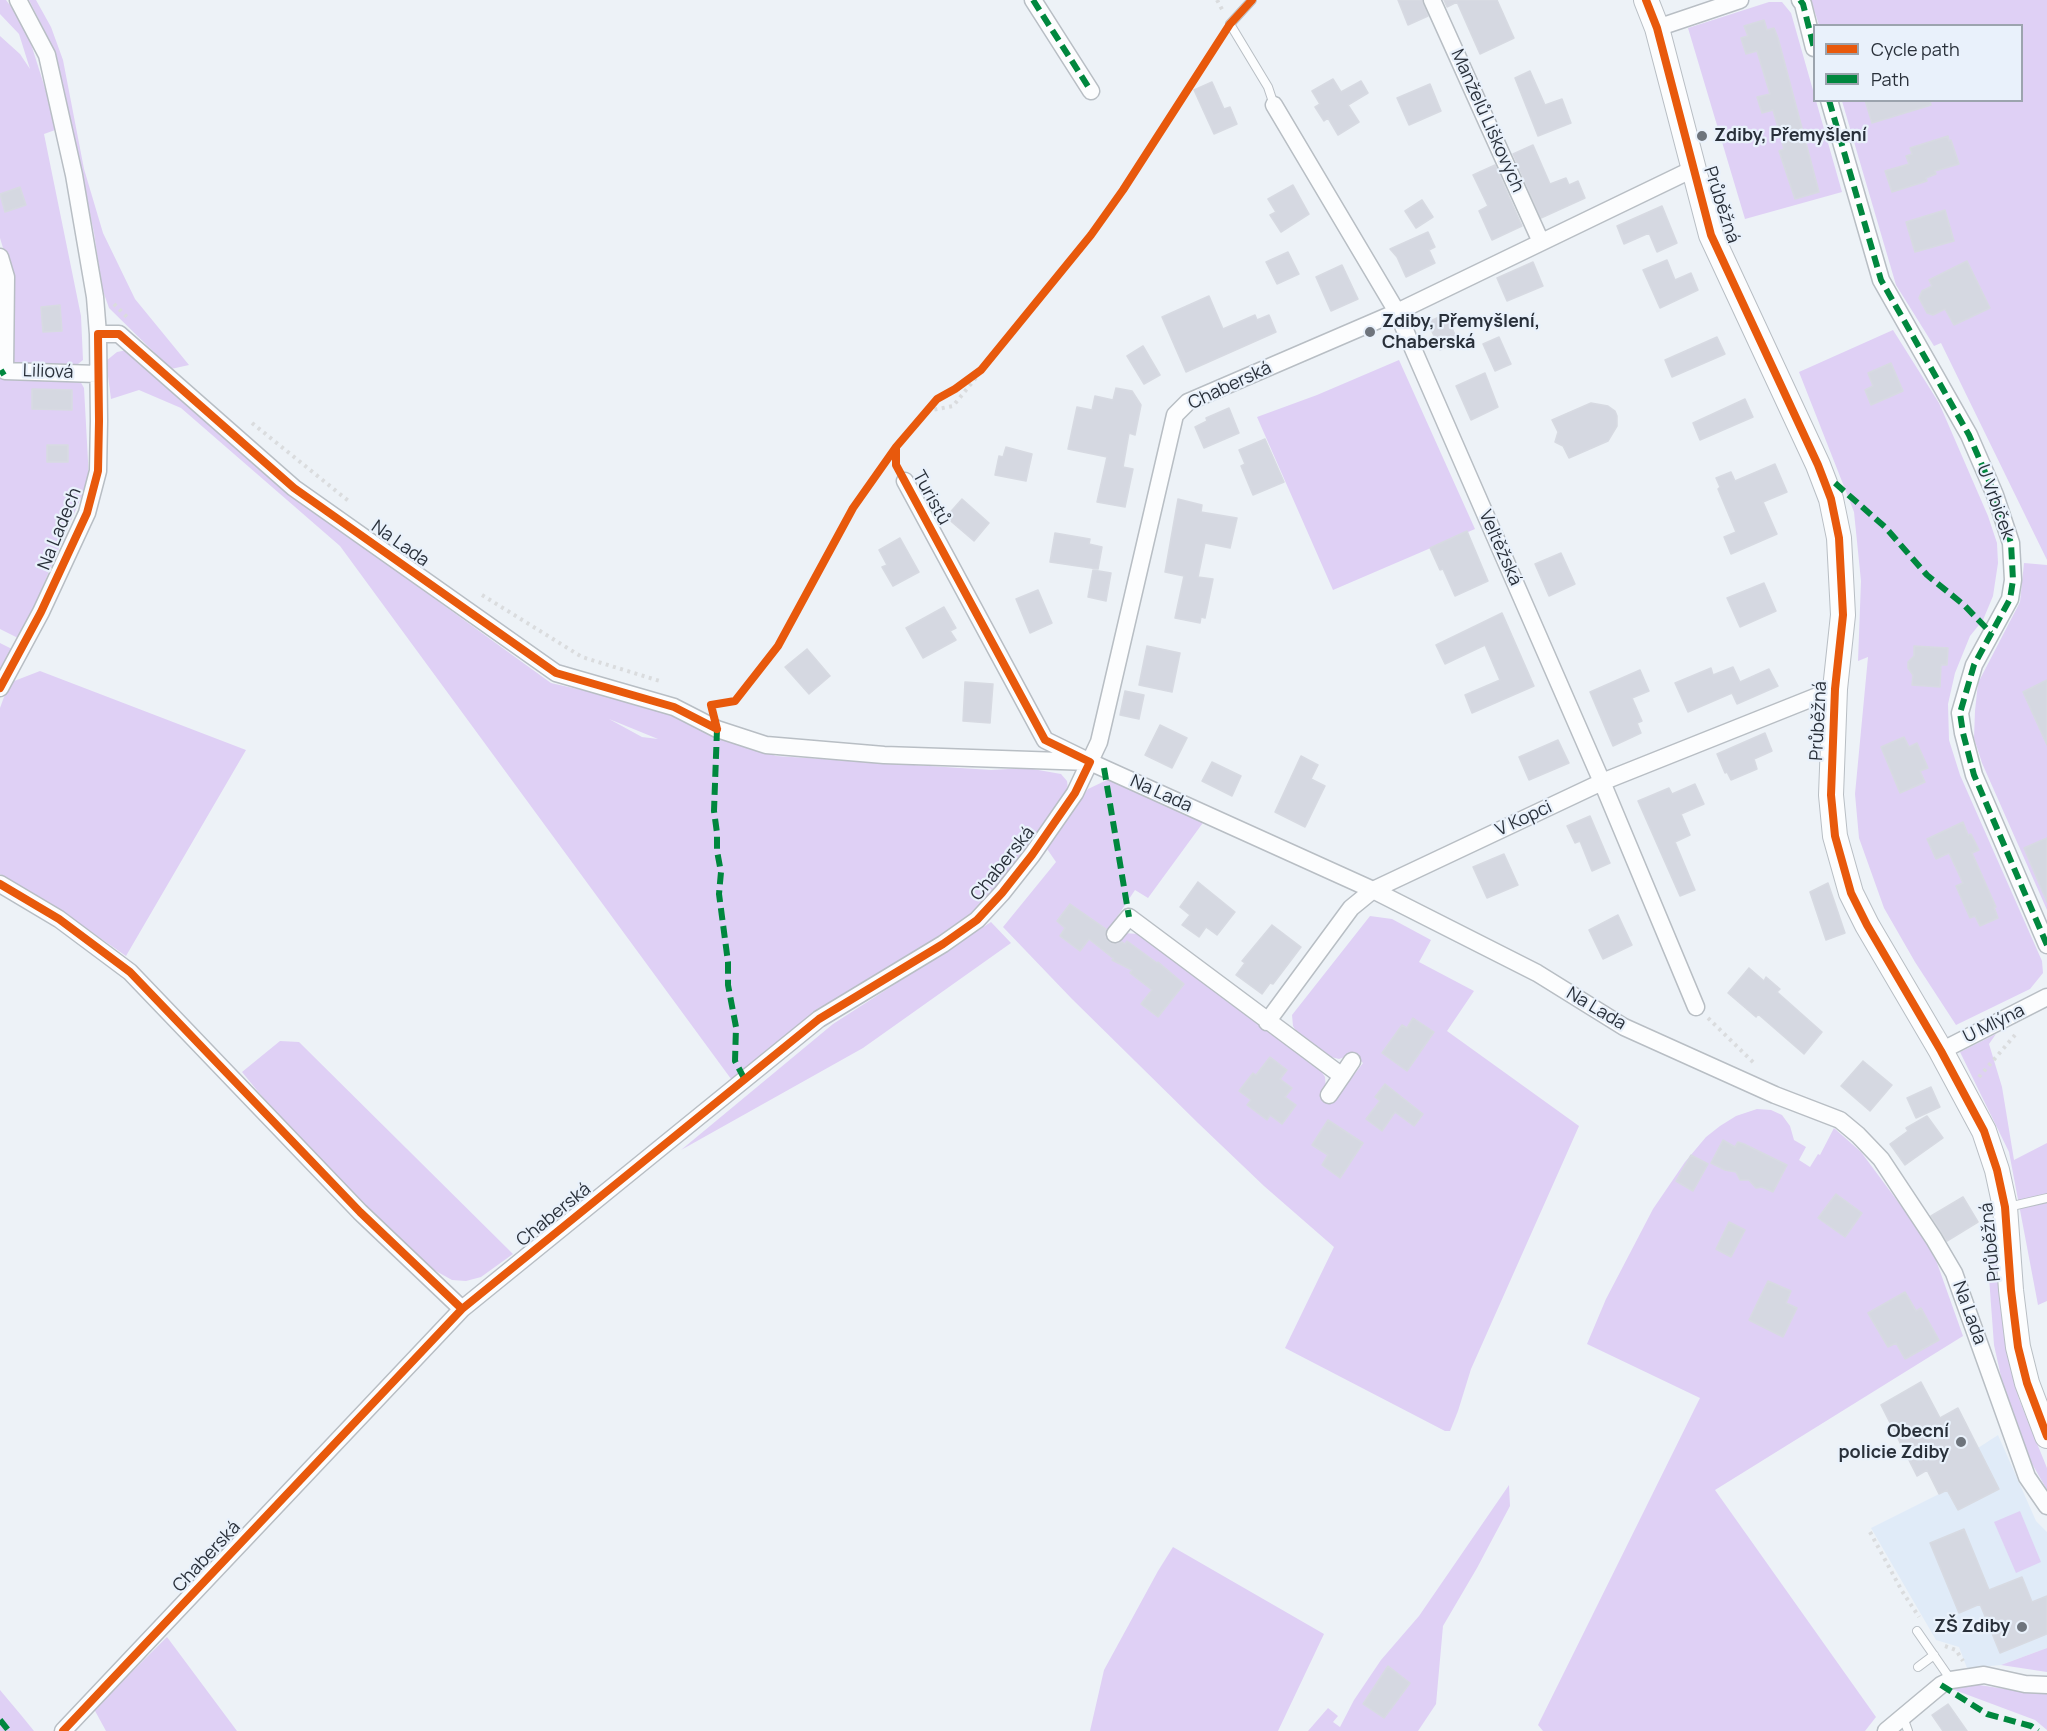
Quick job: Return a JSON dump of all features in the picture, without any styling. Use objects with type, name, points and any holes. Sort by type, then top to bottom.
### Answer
[{"type":"street","name":"Na Ladech","points":[[0,688],[41,612],[87,513],[98,471],[98,334],[95,297],[74,175],[47,55],[18,0]]},
{"type":"street","points":[[1033,0],[1091,91]]},
{"type":"street","name":"Manželů Liškových","points":[[1432,0],[1541,242]]},
{"type":"street","name":"Průběžná","points":[[1646,0],[1657,28],[1711,235],[1818,465],[1831,499],[1839,538],[1843,615],[1835,689],[1831,795],[1835,836],[1851,893],[1867,926],[1941,1051],[1984,1131],[1997,1170],[2005,1208],[2018,1347],[2027,1383],[2047,1436]]},
{"type":"street","points":[[1657,28],[1719,5],[1740,0]]},
{"type":"street","points":[[1800,0],[1813,42]]},
{"type":"street","name":"U Vrbiček","points":[[1830,102],[1881,280],[1969,435],[1995,495],[2011,543],[2013,580],[2010,598],[1974,665],[1960,713],[1974,776],[2047,945]]},
{"type":"street","name":"Veltěžská","points":[[1274,105],[1398,312],[1602,782],[1696,1007]]},
{"type":"street","name":"Chaberská","points":[[63,1731],[462,1309],[819,1019],[943,944],[977,920],[1002,893],[1032,855],[1075,793],[1099,742],[1174,415],[1188,402],[1398,312],[1693,169]]},
{"type":"street","name":"Liliová","points":[[0,257],[6,277],[6,371],[97,374]]},
{"type":"street","name":"Na Lada","points":[[98,334],[119,334],[294,488],[556,673],[674,707],[717,729],[766,745],[884,755],[1090,762],[1373,890],[1537,973],[1624,1027],[1775,1095],[1840,1120],[1858,1135],[1881,1160],[1954,1273],[1970,1312],[2027,1477],[2047,1506]]},
{"type":"street","name":"Turistů","points":[[905,481],[1045,740],[1090,762]]},
{"type":"street","name":"V Kopci","points":[[1267,1022],[1351,908],[1373,890],[1602,782],[1835,689]]},
{"type":"street","points":[[0,884],[59,919],[130,972],[360,1212],[462,1309]]},
{"type":"street","points":[[1115,934],[1129,917],[1342,1076]]},
{"type":"street","name":"U Mlýna","points":[[1941,1051],[2041,1000]]},
{"type":"street","points":[[1329,1095],[1352,1061]]},
{"type":"street","points":[[1886,1731],[1906,1724],[1941,1685],[1951,1680],[1984,1675],[2025,1684],[2047,1685]]},
{"type":"lane","points":[[1252,0],[1230,24],[1268,87],[1274,105]]},
{"type":"lane","points":[[2005,1208],[2047,1198]]},
{"type":"lane","points":[[1921,1628],[1934,1655],[1951,1680]]},
{"type":"lane","points":[[1918,1667],[1934,1655]]},
{"type":"path","points":[[926,411],[953,406],[1091,235]]},
{"type":"path","points":[[95,297],[108,298],[130,321]]},
{"type":"path","points":[[711,705],[735,701],[778,646],[853,508],[896,447],[938,399],[981,370]]},
{"type":"path","points":[[246,418],[351,503]]},
{"type":"path","points":[[476,591],[582,657],[670,685]]},
{"type":"path","points":[[705,701],[711,705],[717,729]]},
{"type":"path","points":[[1975,1082],[2035,1011],[2041,1000]]},
{"type":"path","points":[[1696,1007],[1769,1078],[1775,1095]]},
{"type":"path","points":[[1870,1532],[1921,1628]]},
{"type":"path","points":[[1935,1642],[1956,1650],[1962,1661],[1969,1662]]},
{"type":"shaded area","points":[[0,0],[6,0],[25,25],[58,129],[44,134],[81,316],[83,360],[73,368],[19,368],[10,359],[11,274],[0,238],[0,36],[20,54],[30,69],[19,34],[0,14]]},
{"type":"shaded area","points":[[29,0],[36,0],[51,27],[63,60],[84,169],[103,233],[135,299],[189,365],[171,369],[109,308],[102,288],[94,233],[60,73],[52,46]]},
{"type":"shaded area","points":[[1811,0],[2047,0],[2047,560],[1941,343],[1934,346],[1896,285],[1842,102],[2023,102],[2023,24],[1819,24]]},
{"type":"shaded area","points":[[1769,2],[1782,2],[1791,13],[1813,90],[1813,102],[1816,102],[1842,192],[1745,219],[1688,28]]},
{"type":"shaded area","points":[[1893,330],[1939,403],[1988,516],[1997,543],[1998,563],[1993,596],[1983,620],[1970,636],[1955,673],[1948,704],[1949,740],[1960,775],[2042,961],[2043,973],[2030,989],[1956,1025],[1915,962],[1884,908],[1859,838],[1855,794],[1868,657],[1858,661],[1861,581],[1854,512],[1799,372]]},
{"type":"shaded area","points":[[127,350],[319,515],[551,683],[608,696],[677,717],[776,756],[991,770],[1027,768],[1061,774],[1067,781],[1068,789],[1003,883],[971,915],[734,1083],[340,546],[181,408],[139,390],[111,399],[106,361],[117,352]],"holes":[[[609,719],[658,739],[642,737]]]},
{"type":"shaded area","points":[[1399,360],[1475,529],[1333,590],[1257,417],[1317,395]]},
{"type":"shaded area","points":[[0,377],[79,379],[84,388],[89,479],[33,609],[18,638],[0,629]]},
{"type":"shaded area","points":[[2024,563],[2047,565],[2047,910],[1982,763],[1974,738],[1978,683],[2020,602]]},
{"type":"shaded area","points":[[0,643],[12,649],[0,671]]},
{"type":"shaded area","points":[[40,671],[246,750],[126,956],[64,913],[0,874],[0,708],[9,683]]},
{"type":"shaded area","points":[[1107,780],[1118,782],[1205,820],[1148,898],[1135,890],[1107,932],[1139,934],[1201,979],[1321,1071],[1325,1077],[1326,1090],[1333,1102],[1363,1063],[1354,1054],[1339,1059],[1331,1057],[1296,1031],[1292,1015],[1370,916],[1392,919],[1431,940],[1419,962],[1474,991],[1447,1031],[1579,1126],[1471,1369],[1450,1431],[1445,1431],[1285,1348],[1334,1247],[1264,1186],[1198,1123],[1072,999],[1003,927],[1056,862],[1045,846],[1088,789]]},
{"type":"shaded area","points":[[991,922],[1011,943],[863,1048],[681,1150],[833,1024]]},
{"type":"shaded area","points":[[1996,1034],[1989,1044],[2002,1087],[2014,1160],[2047,1143],[2047,1301],[2038,1305],[2009,1152],[1960,1052]]},
{"type":"shaded area","points":[[280,1041],[299,1042],[513,1254],[481,1277],[466,1281],[452,1280],[434,1270],[355,1199],[287,1127],[242,1072]]},
{"type":"shaded area","points":[[1757,1109],[1771,1110],[1782,1115],[1790,1126],[1794,1140],[1806,1147],[1799,1160],[1810,1167],[1818,1154],[1820,1155],[1834,1128],[1861,1152],[1931,1246],[1963,1336],[1715,1490],[1876,1717],[1865,1731],[1543,1731],[1538,1725],[1700,1398],[1587,1344],[1606,1299],[1653,1209],[1685,1162],[1706,1137],[1720,1126],[1736,1116]]},
{"type":"shaded area","points":[[1985,1223],[1993,1223],[2004,1336],[2019,1399],[2047,1468],[2047,1490],[2031,1462],[2002,1381],[1994,1345]]},
{"type":"shaded area","points":[[1998,1435],[2036,1521],[2047,1532],[2047,1648],[2001,1665],[1967,1668],[1959,1647],[1936,1640],[1871,1528],[1947,1490],[1957,1508],[1999,1489],[1978,1448]]},
{"type":"shaded area","points":[[1509,1485],[1510,1506],[1443,1626],[1436,1704],[1418,1731],[1308,1731],[1328,1708],[1338,1716],[1333,1722],[1340,1727],[1354,1700],[1381,1660],[1419,1616]]},
{"type":"shaded area","points":[[2020,1511],[2041,1562],[2016,1573],[1994,1522]]},
{"type":"shaded area","points":[[1173,1547],[1324,1634],[1278,1731],[1090,1731],[1104,1670]]},
{"type":"shaded area","points":[[167,1637],[237,1731],[106,1731],[94,1709]]},
{"type":"shaded area","points":[[2047,1648],[2047,1672],[2001,1665]]},
{"type":"shaded area","points":[[1973,1684],[2018,1691],[2047,1692],[2047,1730],[2035,1720],[1952,1689],[1960,1685]]},
{"type":"shaded area","points":[[0,1690],[21,1715],[34,1731],[0,1731]]},
{"type":"building","points":[[1398,0],[1422,0],[1428,16],[1408,25]]},
{"type":"building","points":[[1444,0],[1497,0],[1514,38],[1480,54],[1457,2],[1447,7]]},
{"type":"building","points":[[1764,20],[1767,30],[1774,28],[1778,38],[1819,192],[1795,199],[1779,151],[1784,149],[1773,110],[1762,113],[1757,97],[1770,94],[1757,51],[1746,54],[1741,38],[1748,36],[1744,26]]},
{"type":"building","points":[[1530,71],[1545,105],[1562,99],[1571,123],[1538,136],[1515,78]]},
{"type":"building","points":[[1333,79],[1341,92],[1361,81],[1368,93],[1348,105],[1359,122],[1338,135],[1328,118],[1324,121],[1315,107],[1320,104],[1312,91]]},
{"type":"building","points":[[1212,82],[1224,109],[1230,107],[1237,124],[1214,134],[1194,90]]},
{"type":"building","points":[[1430,84],[1441,111],[1409,125],[1397,98]]},
{"type":"building","points":[[1866,102],[1930,102],[1931,105],[1872,123]]},
{"type":"building","points":[[1948,136],[1959,164],[1935,171],[1936,174],[1926,178],[1927,181],[1892,192],[1885,171],[1909,164],[1906,156],[1912,154],[1910,148]]},
{"type":"building","points":[[1533,145],[1550,184],[1566,178],[1569,185],[1578,181],[1585,198],[1541,218],[1513,154]]},
{"type":"building","points":[[1495,165],[1522,226],[1492,240],[1479,211],[1488,206],[1473,175]]},
{"type":"building","points":[[1293,185],[1309,214],[1281,232],[1270,215],[1276,212],[1268,199]]},
{"type":"building","points":[[20,187],[26,205],[5,212],[0,194]]},
{"type":"building","points":[[1422,200],[1433,217],[1416,228],[1405,211]]},
{"type":"building","points":[[1662,206],[1677,243],[1657,252],[1649,233],[1624,244],[1617,226]]},
{"type":"building","points":[[1945,210],[1954,241],[1915,252],[1906,222]]},
{"type":"building","points":[[1428,232],[1435,247],[1429,250],[1435,263],[1406,277],[1397,257],[1390,249]]},
{"type":"building","points":[[1288,252],[1299,274],[1277,284],[1266,262]]},
{"type":"building","points":[[1667,260],[1675,280],[1691,273],[1698,290],[1660,308],[1643,270]]},
{"type":"building","points":[[1967,261],[1990,308],[1954,325],[1945,309],[1933,315],[1927,313],[1919,298],[1922,291],[1932,286],[1929,280]]},
{"type":"building","points":[[1533,262],[1543,286],[1507,301],[1497,278]]},
{"type":"building","points":[[1342,265],[1358,299],[1331,311],[1316,277]]},
{"type":"building","points":[[1209,296],[1223,329],[1255,315],[1257,320],[1269,315],[1276,332],[1186,372],[1162,317]]},
{"type":"building","points":[[60,305],[62,331],[43,332],[41,307]]},
{"type":"building","points":[[1446,314],[1458,342],[1440,350],[1428,322]]},
{"type":"building","points":[[1499,337],[1511,364],[1495,371],[1483,344]]},
{"type":"building","points":[[1717,337],[1725,354],[1672,377],[1665,360]]},
{"type":"building","points":[[1143,346],[1160,375],[1144,384],[1127,356]]},
{"type":"building","points":[[1891,363],[1903,391],[1871,405],[1865,390],[1873,386],[1868,373]]},
{"type":"building","points":[[1485,373],[1498,407],[1471,420],[1456,386]]},
{"type":"building","points":[[1116,388],[1132,391],[1141,405],[1135,435],[1129,433],[1123,467],[1133,469],[1125,507],[1097,502],[1107,457],[1068,449],[1077,407],[1092,410],[1095,396],[1113,400]]},
{"type":"building","points":[[32,389],[72,390],[72,410],[32,409]]},
{"type":"building","points":[[1745,399],[1753,417],[1700,440],[1693,423]]},
{"type":"building","points":[[1591,403],[1608,406],[1615,411],[1617,426],[1608,441],[1569,458],[1563,446],[1555,442],[1558,432],[1552,420]]},
{"type":"building","points":[[1229,408],[1239,433],[1204,448],[1195,427],[1207,421],[1206,418]]},
{"type":"building","points":[[1265,439],[1284,482],[1253,495],[1241,466],[1245,464],[1239,450]]},
{"type":"building","points":[[47,445],[68,445],[68,462],[47,462]]},
{"type":"building","points":[[1006,447],[1032,454],[1026,481],[995,475],[999,456],[1003,457]]},
{"type":"building","points":[[1775,464],[1787,492],[1763,502],[1777,534],[1731,554],[1724,537],[1736,532],[1718,489],[1720,487],[1716,478],[1731,472],[1735,481]]},
{"type":"building","points":[[962,499],[989,523],[974,541],[946,517]]},
{"type":"building","points":[[1178,499],[1202,505],[1201,512],[1237,518],[1230,548],[1205,543],[1198,577],[1213,579],[1205,618],[1201,617],[1200,623],[1175,618],[1184,576],[1165,572]]},
{"type":"building","points":[[1467,531],[1488,581],[1455,596],[1443,569],[1440,570],[1430,548]]},
{"type":"building","points":[[1055,533],[1090,539],[1089,544],[1102,547],[1098,569],[1050,562]]},
{"type":"building","points":[[900,538],[919,572],[893,586],[882,567],[887,565],[879,550]]},
{"type":"building","points":[[1561,553],[1575,584],[1549,596],[1535,564]]},
{"type":"building","points":[[1093,570],[1111,573],[1106,601],[1088,597]]},
{"type":"building","points":[[1764,583],[1776,611],[1740,627],[1727,598]]},
{"type":"building","points":[[1038,590],[1052,623],[1030,633],[1016,599]]},
{"type":"building","points":[[944,607],[956,628],[950,631],[956,640],[923,658],[906,628]]},
{"type":"building","points":[[1502,613],[1534,686],[1472,713],[1465,695],[1500,680],[1485,645],[1445,664],[1436,645]]},
{"type":"building","points":[[1147,646],[1180,653],[1172,692],[1139,685]]},
{"type":"building","points":[[1914,646],[1948,648],[1947,665],[1941,665],[1940,687],[1912,685],[1913,675],[1908,668],[1908,662],[1914,656]]},
{"type":"building","points":[[807,649],[830,676],[809,694],[785,667]]},
{"type":"building","points":[[1733,667],[1740,682],[1769,669],[1778,686],[1737,704],[1732,693],[1688,712],[1675,683],[1711,668],[1713,675]]},
{"type":"building","points":[[1640,670],[1649,691],[1632,698],[1642,721],[1637,723],[1641,733],[1613,746],[1590,692]]},
{"type":"building","points":[[2047,680],[2047,745],[2023,692]]},
{"type":"building","points":[[965,682],[993,684],[990,723],[963,721]]},
{"type":"building","points":[[1125,691],[1144,695],[1139,719],[1120,715]]},
{"type":"building","points":[[1160,725],[1187,738],[1172,768],[1145,755]]},
{"type":"building","points":[[1765,733],[1772,751],[1754,759],[1757,769],[1731,780],[1727,772],[1725,773],[1717,754]]},
{"type":"building","points":[[1904,737],[1909,747],[1917,743],[1928,768],[1920,771],[1925,782],[1900,793],[1881,747]]},
{"type":"building","points":[[1558,740],[1569,763],[1529,780],[1519,757]]},
{"type":"building","points":[[1301,756],[1318,765],[1311,779],[1325,786],[1305,827],[1275,812]]},
{"type":"building","points":[[1212,762],[1241,776],[1232,796],[1202,781]]},
{"type":"building","points":[[1695,784],[1704,804],[1681,814],[1690,835],[1675,842],[1695,890],[1680,896],[1638,801],[1669,788],[1672,794]]},
{"type":"building","points":[[1590,816],[1610,863],[1592,871],[1580,841],[1575,843],[1567,826]]},
{"type":"building","points":[[1963,822],[1968,835],[1971,834],[1979,850],[1972,853],[1996,907],[1994,907],[1998,918],[1980,926],[1975,916],[1970,918],[1956,886],[1963,883],[1949,853],[1936,859],[1927,839]]},
{"type":"building","points":[[2047,838],[2047,902],[2024,848]]},
{"type":"building","points":[[1504,854],[1518,885],[1487,898],[1473,867]]},
{"type":"building","points":[[1198,882],[1235,912],[1217,935],[1206,927],[1199,937],[1182,925],[1190,915],[1180,907]]},
{"type":"building","points":[[1828,883],[1845,933],[1826,940],[1810,892]]},
{"type":"building","points":[[1070,904],[1106,929],[1105,937],[1109,942],[1125,944],[1127,941],[1158,962],[1184,984],[1158,1017],[1141,1004],[1152,990],[1130,973],[1132,970],[1112,960],[1114,959],[1089,939],[1080,951],[1060,936],[1065,928],[1057,921]]},
{"type":"building","points":[[1618,915],[1632,945],[1603,959],[1589,930]]},
{"type":"building","points":[[1272,925],[1301,947],[1273,984],[1270,983],[1262,994],[1236,975],[1245,963],[1242,961]]},
{"type":"building","points":[[1749,968],[1764,981],[1766,977],[1780,989],[1777,992],[1822,1032],[1804,1054],[1758,1014],[1756,1017],[1728,993]]},
{"type":"building","points":[[1413,1018],[1434,1032],[1407,1071],[1382,1053],[1402,1025],[1407,1028]]},
{"type":"building","points":[[1270,1057],[1287,1070],[1280,1079],[1292,1088],[1285,1097],[1296,1105],[1282,1124],[1270,1115],[1267,1120],[1247,1105],[1251,1100],[1239,1091]]},
{"type":"building","points":[[1863,1061],[1892,1085],[1870,1111],[1841,1086]]},
{"type":"building","points":[[1385,1084],[1423,1114],[1414,1126],[1395,1112],[1382,1131],[1366,1119],[1380,1101],[1375,1097]]},
{"type":"building","points":[[1931,1087],[1940,1107],[1916,1118],[1907,1098]]},
{"type":"building","points":[[1927,1116],[1943,1138],[1905,1165],[1890,1144],[1908,1131],[1906,1128]]},
{"type":"building","points":[[1328,1120],[1363,1143],[1340,1178],[1322,1165],[1328,1155],[1312,1145]]},
{"type":"building","points":[[1723,1140],[1735,1147],[1738,1142],[1744,1144],[1787,1165],[1773,1192],[1762,1187],[1756,1188],[1749,1180],[1740,1180],[1736,1172],[1725,1170],[1711,1163]]},
{"type":"building","points":[[1691,1155],[1708,1164],[1693,1191],[1676,1181]]},
{"type":"building","points":[[1836,1194],[1862,1213],[1845,1237],[1818,1218]]},
{"type":"building","points":[[1963,1197],[1978,1222],[1947,1241],[1931,1216]]},
{"type":"building","points":[[1729,1222],[1745,1230],[1731,1257],[1716,1249]]},
{"type":"building","points":[[1768,1281],[1791,1291],[1786,1303],[1797,1308],[1783,1337],[1749,1320]]},
{"type":"building","points":[[1905,1292],[1916,1311],[1921,1308],[1939,1340],[1905,1359],[1896,1343],[1888,1347],[1868,1313]]},
{"type":"building","points":[[1921,1382],[1940,1418],[1958,1408],[1999,1489],[1958,1510],[1947,1490],[1939,1494],[1927,1470],[1917,1476],[1881,1405]]},
{"type":"building","points":[[1964,1529],[1989,1590],[2022,1577],[2032,1602],[2047,1596],[2047,1634],[2000,1653],[1980,1604],[1959,1613],[1930,1543]]},
{"type":"building","points":[[1388,1666],[1410,1683],[1384,1718],[1363,1704]]},
{"type":"building","points":[[1948,1704],[1967,1731],[1943,1731],[1932,1715]]},
{"type":"marked path","points":[[1033,0],[1091,91]]},
{"type":"marked path","points":[[1800,0],[1813,44]]},
{"type":"marked path","points":[[1830,102],[1881,280],[1969,435],[1995,495],[2011,543],[2013,580],[2010,599],[1974,665],[1960,713],[1974,775],[2047,945]]},
{"type":"marked path","points":[[0,374],[5,371]]},
{"type":"marked path","points":[[1835,483],[1885,527],[1927,575],[1964,605],[1991,633]]},
{"type":"marked path","points":[[717,729],[714,811],[721,872],[719,894],[728,962],[728,985],[736,1027],[735,1061],[745,1080]]},
{"type":"marked path","points":[[1104,768],[1129,917]]},
{"type":"marked path","points":[[1941,1685],[1987,1714],[2031,1726],[2038,1731]]},
{"type":"marked path","points":[[0,1720],[9,1731]]},
{"type":"cycle path","points":[[63,1731],[462,1309],[819,1019],[943,944],[977,920],[1032,855],[1075,793],[1090,762],[1045,740],[896,465],[896,447],[937,399],[981,370],[1091,235],[1123,190],[1230,24],[1252,0]]},
{"type":"cycle path","points":[[1646,0],[1657,28],[1711,235],[1818,465],[1831,499],[1839,538],[1843,615],[1835,689],[1831,795],[1835,836],[1851,893],[1867,925],[1941,1051],[1984,1131],[1997,1170],[2005,1207],[2018,1347],[2027,1383],[2047,1436]]},
{"type":"cycle path","points":[[0,688],[41,612],[87,513],[98,471],[98,334],[119,334],[294,488],[556,673],[674,707],[717,729]]},
{"type":"cycle path","points":[[717,729],[711,705],[735,701],[778,646],[853,508],[896,447]]},
{"type":"cycle path","points":[[0,884],[59,919],[130,972],[360,1212],[462,1309]]},
{"type":"place","name":"Zdiby, Přemyšlení","points":[[1702,136]]},
{"type":"place","name":"Zdiby, Přemyšlení, Chaberská","points":[[1370,332]]},
{"type":"place","name":"Obecní policie Zdiby","points":[[1961,1442]]},
{"type":"place","name":"ZŠ Zdiby","points":[[2022,1627]]}]
